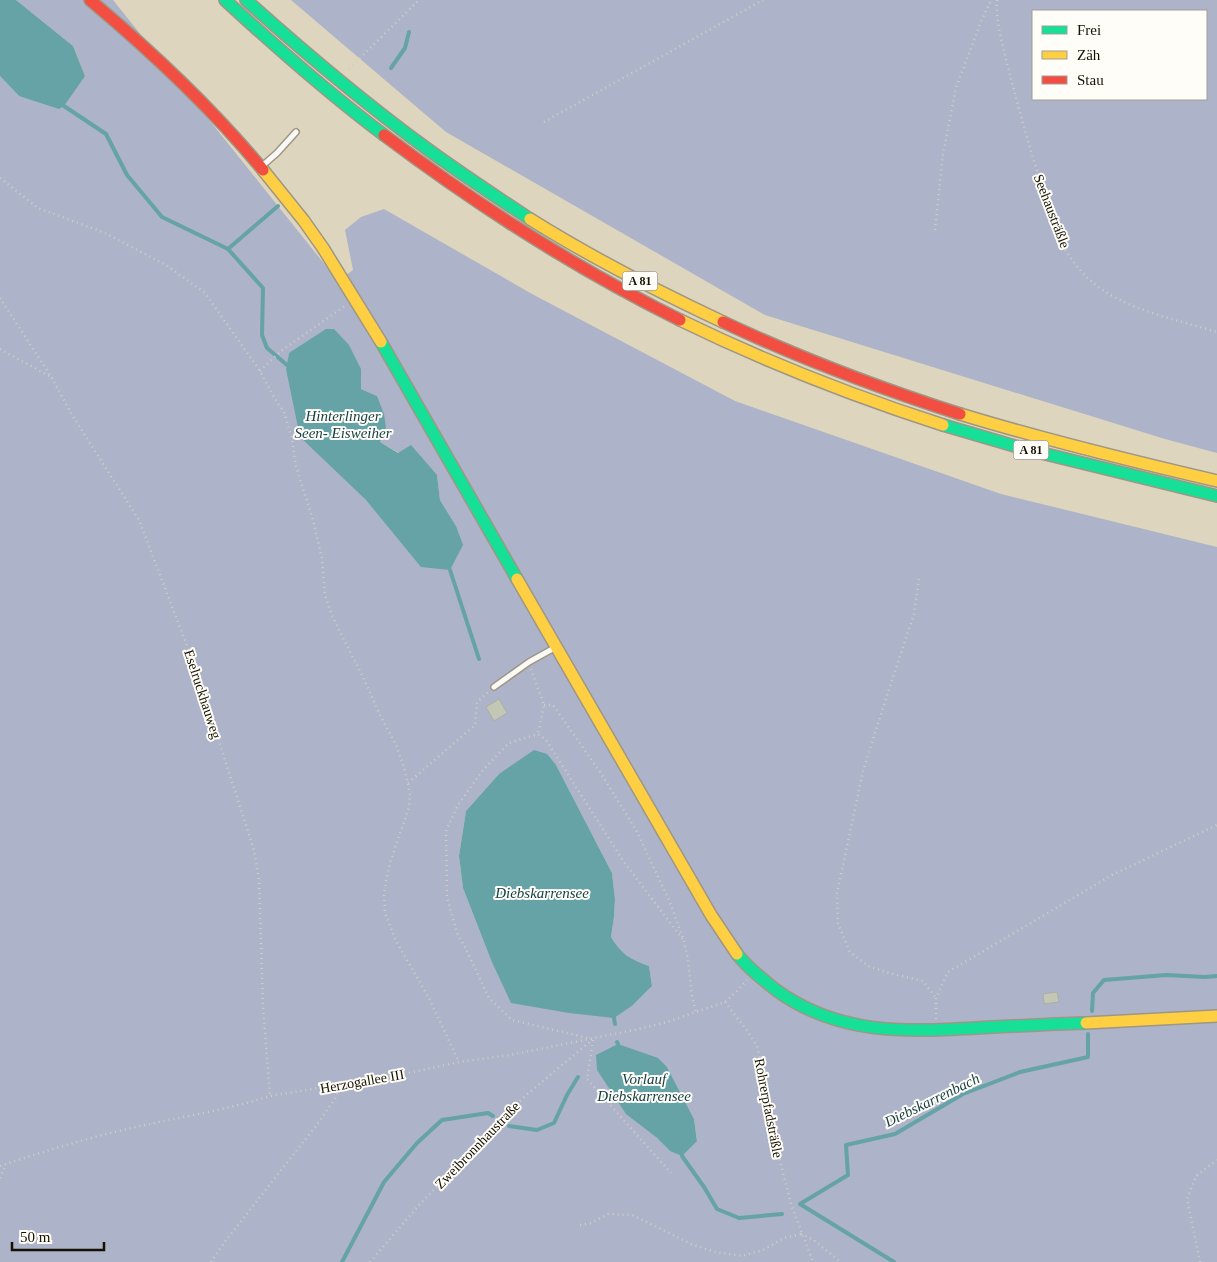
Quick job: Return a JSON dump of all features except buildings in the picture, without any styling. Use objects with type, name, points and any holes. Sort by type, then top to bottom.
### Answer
[{"type":"main road","points":[[90,0],[180,80],[233,135],[261,167],[328,255],[355,298],[711,915],[736,952],[754,972],[775,989],[810,1010],[841,1022],[885,1029],[936,1030],[1217,1016]]},
{"type":"main road","name":"A 81","points":[[225,0],[332,95],[418,160],[524,232],[646,302],[756,355],[913,415],[982,437],[1060,458],[1217,496]]},
{"type":"main road","name":"A 81","points":[[246,0],[354,93],[409,136],[460,172],[556,234],[676,300],[744,332],[836,370],[903,394],[1039,436],[1160,468],[1217,480]]},
{"type":"lane","points":[[261,167],[296,132]]},
{"type":"lane","points":[[494,687],[529,662],[557,647]]},
{"type":"path","points":[[348,70],[419,0]]},
{"type":"path","points":[[544,122],[763,0]]},
{"type":"path","points":[[935,230],[943,154],[956,88],[991,0]]},
{"type":"path","name":"Seehausträßle","points":[[997,0],[996,7],[1003,47],[1019,109],[1040,182],[1065,248],[1087,276],[1110,294],[1129,304],[1161,316],[1217,332]]},
{"type":"path","points":[[0,178],[38,208],[105,233],[166,265],[205,293],[260,371],[284,412],[292,439],[296,466],[313,520],[322,559],[325,595],[331,613],[378,713],[396,745],[408,782],[409,807],[390,863],[384,894],[385,913],[396,941],[429,998],[459,1062]]},
{"type":"path","name":"Eselruckhauweg","points":[[0,298],[52,378],[72,416],[139,520],[194,664],[254,850],[259,880],[263,1008],[270,1096]]},
{"type":"path","points":[[260,371],[281,351],[355,298]]},
{"type":"path","points":[[0,349],[52,378]]},
{"type":"path","points":[[920,578],[914,614],[863,771],[837,893],[838,924],[850,952],[868,966],[923,981],[936,998]]},
{"type":"path","points":[[529,662],[544,705],[538,734]]},
{"type":"path","points":[[408,782],[475,724],[477,702],[494,687]]},
{"type":"path","points":[[544,705],[553,705],[600,772],[636,830],[669,900],[684,941],[696,1013]]},
{"type":"path","points":[[538,734],[546,740],[622,859],[684,941]]},
{"type":"path","points":[[538,734],[509,743],[483,770],[458,805],[446,831],[447,898],[457,933],[489,998],[512,1020],[594,1039],[587,1079],[671,1173]]},
{"type":"path","points":[[936,1030],[936,998],[948,972],[1112,876],[1217,825]]},
{"type":"path","points":[[725,1002],[754,972]]},
{"type":"path","name":"Herzogallee III","points":[[0,1166],[86,1139],[249,1103],[270,1096],[594,1039],[667,1022],[725,1002]]},
{"type":"path","name":"Rohrerpfadsträßle","points":[[725,1002],[748,1032],[756,1046],[761,1063],[771,1126],[790,1204],[813,1262]]},
{"type":"path","name":"Zweibronnhaustraße","points":[[370,1262],[419,1205],[525,1096],[594,1039]]},
{"type":"path","points":[[211,1262],[224,1242],[336,1099],[340,1085]]},
{"type":"path","points":[[1200,1262],[1187,1199],[1196,1176],[1217,1160]]},
{"type":"path","points":[[0,1178],[6,1164]]},
{"type":"path","points":[[580,1226],[591,1223],[608,1214],[632,1215],[691,1244],[715,1252],[742,1256],[763,1250],[784,1238],[801,1234],[812,1239],[841,1262]]},
{"type":"shaded area","points":[[16,0],[113,0],[338,281],[353,270],[345,230],[361,217],[384,209],[532,294],[735,401],[1001,494],[1217,547],[1217,1262],[0,1262],[0,76],[19,96],[85,76],[73,46]],"holes":[[[289,353],[361,369],[361,389],[377,396],[386,428],[380,442],[437,475],[440,500],[456,526],[421,566],[365,499],[286,370]],[[556,765],[612,873],[615,899],[611,937],[618,948],[627,956],[649,966],[652,986],[633,1005],[491,960],[463,888],[459,856],[466,811],[499,774]],[[667,1067],[694,1119],[697,1140],[670,1151],[656,1137]]]},
{"type":"shaded area","points":[[291,0],[1217,0],[1217,453],[1165,439],[765,315],[446,132]]},
{"type":"water","points":[[0,0],[16,0],[73,46],[85,76],[64,106],[59,109],[19,96],[0,76]]},
{"type":"water","name":"Hinterlinger Seen- Eisweiher","points":[[326,329],[334,329],[349,345],[361,369],[361,389],[377,396],[384,414],[386,428],[380,442],[398,453],[411,445],[437,475],[440,500],[456,526],[463,545],[450,570],[421,567],[365,499],[300,437],[286,369],[289,353]]},
{"type":"water","name":"Diebskarrensee","points":[[534,750],[547,754],[556,765],[612,873],[615,899],[611,937],[627,956],[649,966],[652,986],[633,1005],[614,1018],[569,1013],[511,1003],[491,960],[463,888],[459,856],[466,811],[499,774]]},
{"type":"water","name":"Vorlauf Diebskarrensee","points":[[618,1044],[658,1058],[667,1067],[694,1119],[697,1141],[682,1156],[670,1151],[656,1137],[626,1114],[597,1070],[596,1055]]},
{"type":"waterway","points":[[391,68],[405,48],[409,32]]},
{"type":"waterway","name":"Diebskarrenbach","points":[[64,106],[106,134],[127,175],[162,217],[228,249],[263,288],[262,335],[267,348],[287,365]]},
{"type":"waterway","points":[[228,249],[278,206]]},
{"type":"waterway","points":[[450,570],[479,659]]},
{"type":"waterway","name":"Diebskarrenbach","points":[[1092,1011],[1093,993],[1104,980],[1166,975],[1217,976]]},
{"type":"waterway","points":[[614,1018],[615,1024]]},
{"type":"waterway","name":"Diebskarrenbach","points":[[894,1262],[800,1204],[848,1175],[846,1145],[895,1134],[963,1094],[1020,1072],[1088,1057],[1088,1034]]},
{"type":"waterway","points":[[509,1126],[537,1130],[554,1123],[578,1077]]},
{"type":"waterway","points":[[342,1262],[384,1182],[417,1143],[442,1120],[488,1113],[493,1116]]},
{"type":"waterway","name":"Diebskarrenbach","points":[[682,1156],[717,1209],[739,1218],[782,1214]]},
{"type":"traffic: fast","points":[[225,0],[343,103],[384,135]]},
{"type":"traffic: fast","points":[[246,0],[379,113],[426,148],[530,219]]},
{"type":"traffic: fast","points":[[381,342],[517,579]]},
{"type":"traffic: fast","points":[[943,425],[1025,449],[1217,496]]},
{"type":"traffic: fast","points":[[737,954],[750,969],[776,990],[799,1005],[848,1023],[897,1030],[1086,1023]]},
{"type":"traffic: slow","points":[[263,170],[323,248],[381,342]]},
{"type":"traffic: slow","points":[[530,219],[625,274],[723,322]]},
{"type":"traffic: slow","points":[[680,320],[744,350],[809,377],[943,425]]},
{"type":"traffic: slow","points":[[960,414],[1088,450],[1217,481]]},
{"type":"traffic: slow","points":[[517,579],[711,915],[737,954]]},
{"type":"traffic: slow","points":[[1086,1023],[1217,1016]]},
{"type":"traffic: jam","points":[[90,0],[202,102],[263,170]]},
{"type":"traffic: jam","points":[[384,135],[491,211],[603,279],[680,320]]},
{"type":"traffic: jam","points":[[723,322],[840,372],[960,414]]}]
